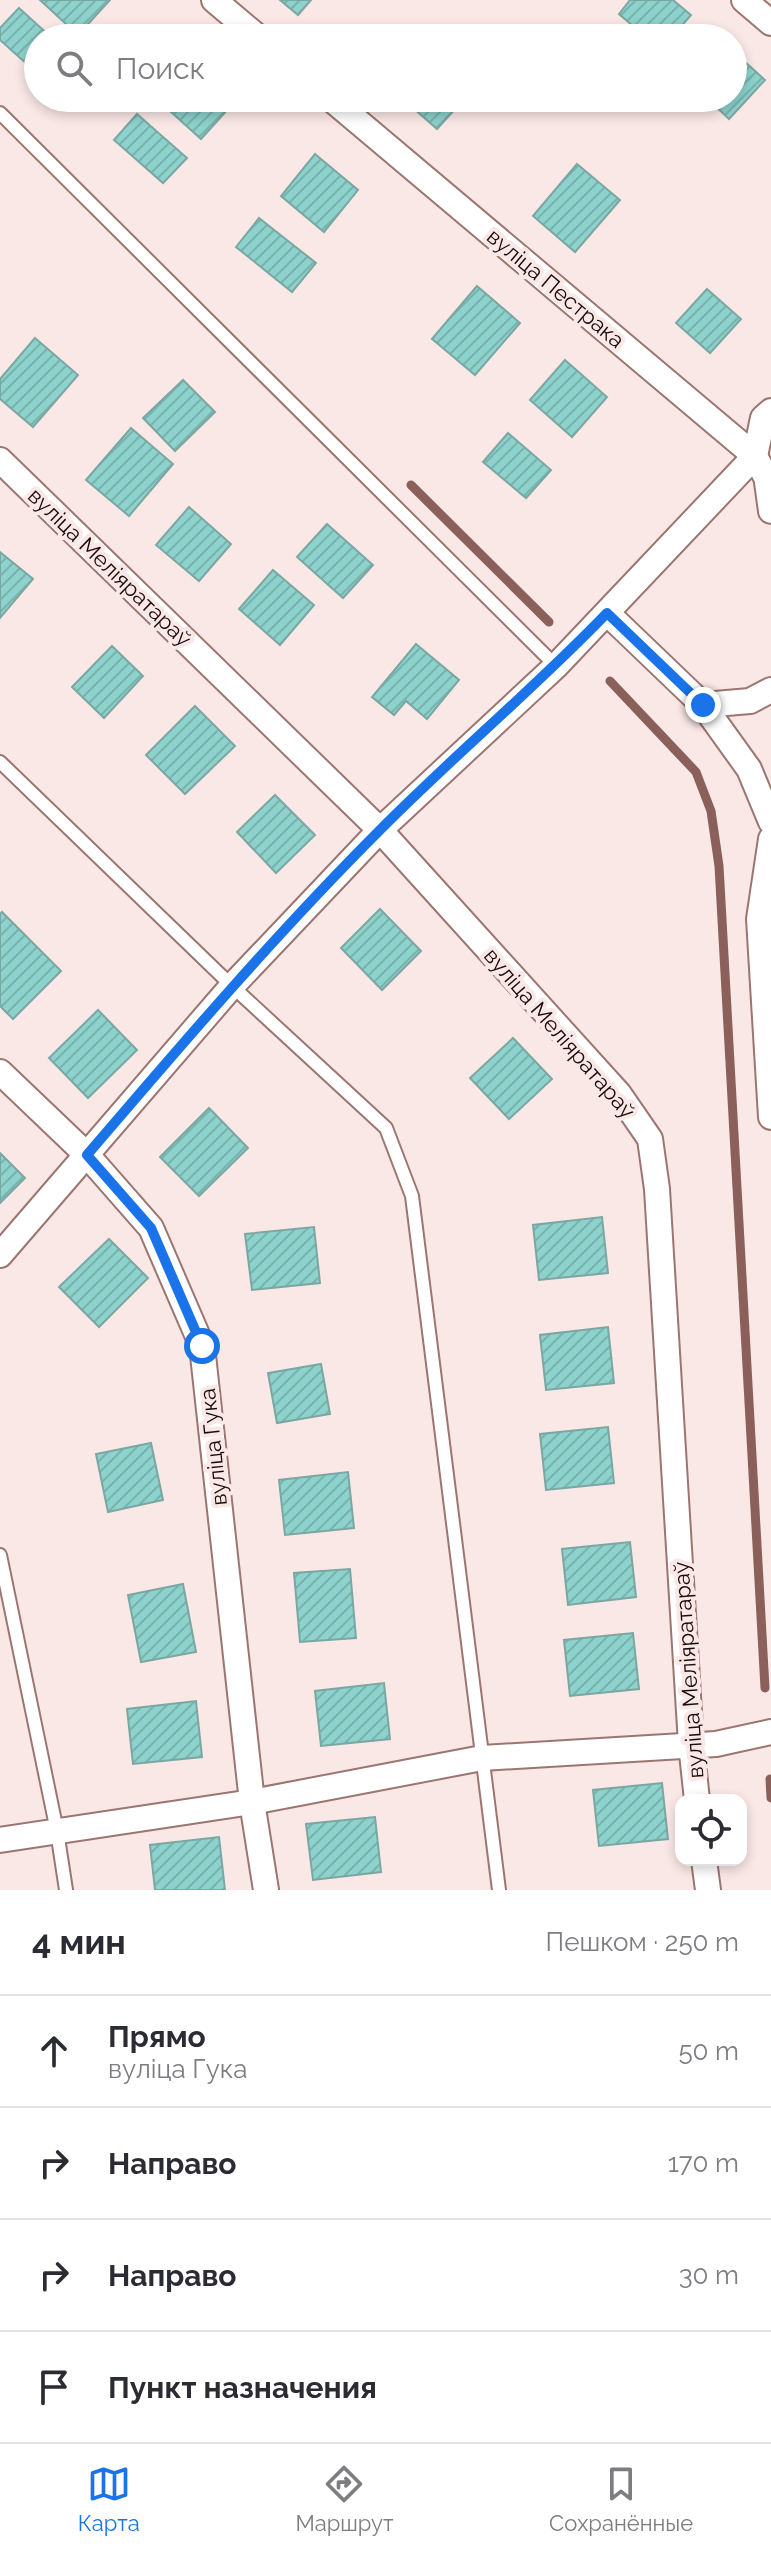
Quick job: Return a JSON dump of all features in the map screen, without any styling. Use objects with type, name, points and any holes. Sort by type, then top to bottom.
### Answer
[{"type":"street","points":[[214,0],[242,24]]},
{"type":"street","points":[[744,0],[771,23]]},
{"type":"street","name":"вуліца Пестрака","points":[[347,112],[755,456],[769,485],[771,511]]},
{"type":"street","points":[[0,1255],[232,986],[380,830],[556,666],[755,456],[763,418],[771,411]]},
{"type":"street","name":"вуліца Меліяратараў","points":[[0,460],[380,830],[619,1094],[650,1139],[657,1189],[696,1794]]},
{"type":"street","points":[[607,613],[703,705],[749,769],[771,822]]},
{"type":"street","points":[[703,705],[750,701],[771,690]]},
{"type":"street","points":[[771,839],[759,919],[771,1117]]},
{"type":"street","name":"вуліца Гука","points":[[0,1072],[87,1155],[151,1228],[202,1346],[252,1802],[266,1890]]},
{"type":"street","points":[[0,1840],[252,1802],[482,1758],[716,1744],[771,1732]]},
{"type":"street","points":[[705,1866],[708,1890]]},
{"type":"lane","points":[[0,113],[556,666]]},
{"type":"lane","points":[[0,762],[232,986],[386,1128],[412,1196],[499,1890]]},
{"type":"lane","points":[[0,1555],[57,1831],[66,1890]]},
{"type":"building","points":[[40,0],[110,0],[88,24],[66,24]]},
{"type":"building","points":[[280,0],[311,0],[298,15]]},
{"type":"building","points":[[630,0],[673,0],[691,15],[683,24],[631,24],[619,14]]},
{"type":"building","points":[[19,8],[37,24],[24,24],[24,61],[0,40],[0,28]]},
{"type":"building","points":[[747,64],[765,80],[747,100]]},
{"type":"building","points":[[171,112],[225,112],[201,139]]},
{"type":"building","points":[[418,112],[452,112],[437,129]]},
{"type":"building","points":[[722,112],[735,112],[729,119]]},
{"type":"building","points":[[137,114],[187,158],[163,183],[114,140]]},
{"type":"building","points":[[315,154],[358,190],[324,232],[281,196]]},
{"type":"building","points":[[577,164],[620,200],[575,252],[533,216]]},
{"type":"building","points":[[259,218],[316,263],[292,292],[236,247]]},
{"type":"building","points":[[477,286],[520,323],[475,375],[432,339]]},
{"type":"building","points":[[707,289],[741,319],[710,353],[676,323]]},
{"type":"building","points":[[35,338],[78,375],[33,427],[0,399],[0,379]]},
{"type":"building","points":[[565,360],[607,397],[572,437],[530,400]]},
{"type":"building","points":[[183,380],[215,412],[175,451],[143,418]]},
{"type":"building","points":[[131,428],[173,464],[129,516],[86,480]]},
{"type":"building","points":[[508,433],[551,470],[526,498],[483,462]]},
{"type":"building","points":[[189,507],[231,544],[199,581],[156,545]]},
{"type":"building","points":[[327,524],[373,565],[343,598],[297,557]]},
{"type":"building","points":[[0,552],[33,579],[0,618]]},
{"type":"building","points":[[273,570],[314,605],[280,645],[239,609]]},
{"type":"building","points":[[416,644],[459,680],[427,719],[406,701],[394,715],[372,697]]},
{"type":"building","points":[[112,646],[143,676],[104,718],[72,687]]},
{"type":"building","points":[[195,706],[235,746],[185,794],[146,755]]},
{"type":"building","points":[[275,795],[315,835],[276,873],[237,832]]},
{"type":"building","points":[[380,909],[421,951],[382,990],[341,948]]},
{"type":"building","points":[[2,912],[61,971],[13,1019],[0,1006]]},
{"type":"building","points":[[98,1010],[137,1050],[88,1098],[49,1058]]},
{"type":"building","points":[[513,1038],[552,1079],[509,1119],[470,1078]]},
{"type":"building","points":[[209,1108],[248,1148],[199,1196],[160,1157]]},
{"type":"building","points":[[0,1153],[25,1178],[0,1203]]},
{"type":"building","points":[[602,1217],[608,1273],[539,1280],[533,1225]]},
{"type":"building","points":[[314,1227],[320,1283],[252,1290],[245,1234]]},
{"type":"building","points":[[109,1239],[148,1278],[99,1327],[59,1287]]},
{"type":"building","points":[[608,1327],[614,1383],[546,1390],[540,1335]]},
{"type":"building","points":[[321,1364],[330,1414],[277,1423],[268,1373]]},
{"type":"building","points":[[608,1427],[614,1483],[546,1490],[540,1434]]},
{"type":"building","points":[[151,1443],[163,1500],[108,1512],[96,1454]]},
{"type":"building","points":[[348,1472],[354,1528],[285,1535],[279,1480]]},
{"type":"building","points":[[630,1542],[636,1597],[568,1605],[562,1549]]},
{"type":"building","points":[[350,1569],[356,1638],[300,1642],[294,1573]]},
{"type":"building","points":[[183,1584],[196,1652],[141,1662],[128,1595]]},
{"type":"building","points":[[633,1633],[639,1689],[570,1696],[564,1640]]},
{"type":"building","points":[[384,1683],[390,1739],[321,1746],[315,1691]]},
{"type":"building","points":[[196,1701],[202,1757],[133,1764],[127,1709]]},
{"type":"building","points":[[662,1783],[668,1839],[599,1846],[593,1790]]},
{"type":"building","points":[[375,1817],[381,1872],[313,1880],[306,1824]]},
{"type":"building","points":[[219,1837],[225,1890],[155,1890],[150,1845]]},
{"type":"waterway","points":[[411,485],[549,622]]},
{"type":"waterway","points":[[610,681],[696,772],[711,811],[719,866],[765,1688]]},
{"type":"waterway","points":[[770,1779],[771,1798]]},
{"type":"route","points":[[202,1346],[151,1228],[87,1155],[232,986],[380,830],[556,666],[607,613],[703,705]]}]
